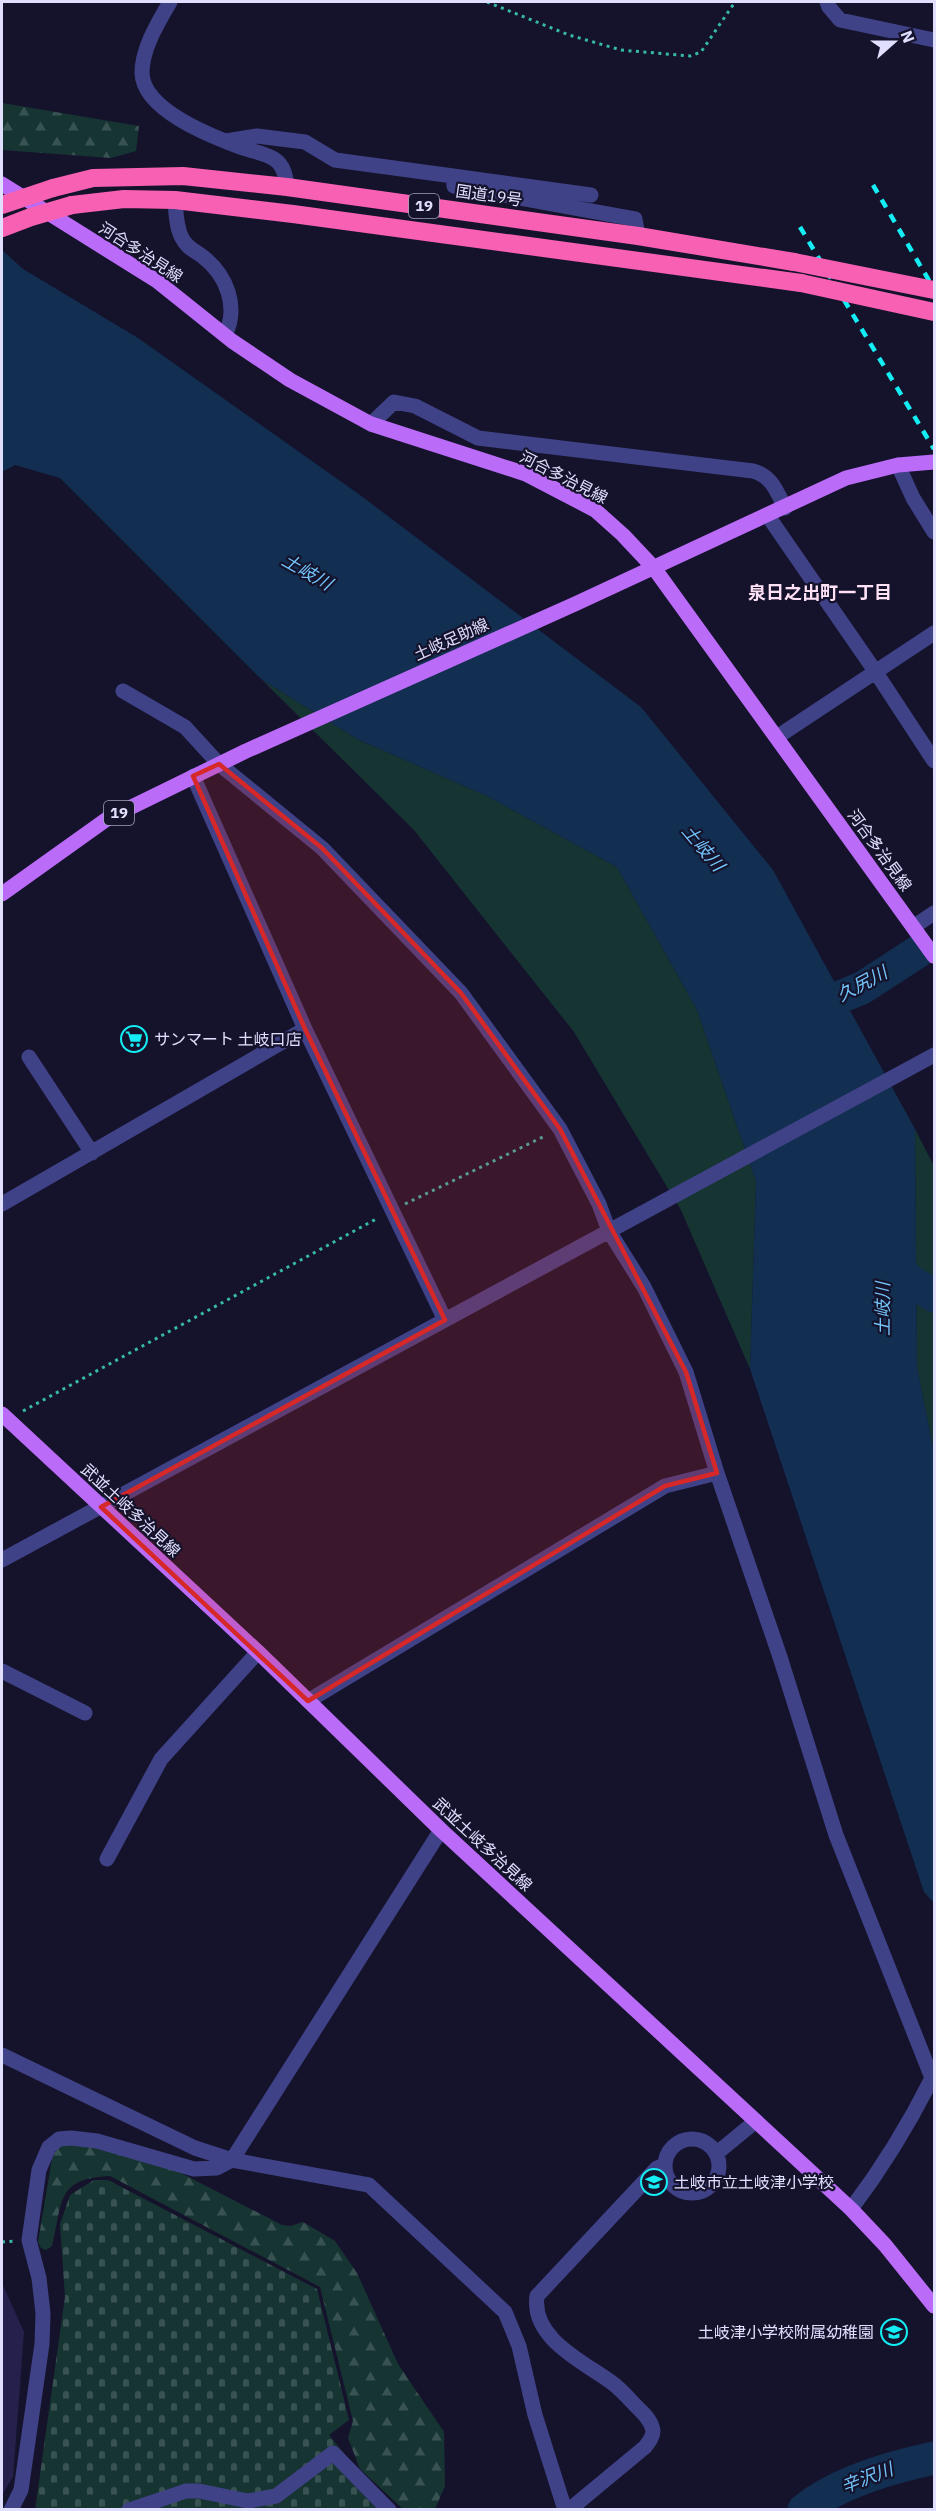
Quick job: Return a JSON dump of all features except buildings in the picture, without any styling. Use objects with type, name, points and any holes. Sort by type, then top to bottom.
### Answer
[{"type":"highway","name":"国道19号","points":[[2,205],[93,178],[183,176],[287,187],[638,236],[794,262],[934,290]]},
{"type":"highway","name":"19","points":[[2,228],[72,205],[124,199],[175,200],[304,215],[801,283],[934,312]]},
{"type":"main road","name":"河合多治見線","points":[[2,184],[157,281],[225,335],[290,380],[371,424],[526,474],[595,510],[623,535],[654,568],[934,956]]},
{"type":"main road","name":"土岐足助線","points":[[2,894],[107,819],[246,750],[575,604],[846,478],[898,465],[934,462]]},
{"type":"main road","name":"武並土岐多治見線","points":[[4,1416],[258,1652],[441,1830],[851,2209],[885,2245],[934,2306]]},
{"type":"street","points":[[170,2],[152,33],[145,57],[142,75],[147,90],[161,108],[226,141],[276,160],[285,174],[287,187]]},
{"type":"street","points":[[827,2],[840,20],[934,40]]},
{"type":"street","points":[[226,141],[256,136],[305,142],[335,160],[591,195]]},
{"type":"street","points":[[453,176],[454,186],[635,219],[638,236]]},
{"type":"street","points":[[175,200],[181,237],[189,249],[203,257],[216,270],[229,290],[231,323],[225,335]]},
{"type":"street","points":[[371,424],[394,402],[415,406],[478,438],[753,471],[762,473],[770,479],[785,508]]},
{"type":"street","points":[[898,465],[913,498],[934,532]]},
{"type":"street","points":[[768,516],[934,761]]},
{"type":"street","points":[[777,737],[934,633]]},
{"type":"street","points":[[123,691],[185,727],[219,764],[322,848],[461,993],[560,1129],[599,1204],[615,1228],[686,1372],[836,1835],[933,2081],[874,2178],[851,2209]]},
{"type":"street","points":[[193,776],[305,1029],[446,1320]]},
{"type":"street","points":[[913,927],[934,912]]},
{"type":"street","points":[[2,1204],[305,1029]]},
{"type":"street","points":[[2,1560],[934,1055]]},
{"type":"street","points":[[29,1057],[92,1152]]},
{"type":"street","points":[[308,1701],[665,1486],[717,1473]]},
{"type":"street","points":[[107,1859],[160,1759],[258,1652]]},
{"type":"street","points":[[2,1671],[85,1713]]},
{"type":"street","points":[[11,2510],[21,2490],[42,2344],[43,2313],[39,2278],[28,2240],[39,2170],[49,2147],[59,2139],[97,2141],[194,2169],[217,2168],[232,2160],[441,1830]]},
{"type":"street","points":[[2,2055],[195,2148],[232,2160],[369,2185],[505,2312],[519,2346],[535,2415],[567,2510],[645,2447],[651,2439],[653,2430],[648,2418],[612,2383],[577,2361],[552,2336],[540,2322],[535,2306],[537,2295],[657,2168],[665,2165]]},
{"type":"street","points":[[717,2153],[756,2121]]},
{"type":"street","points":[[701,2141],[717,2153],[720,2167],[717,2177],[712,2185],[698,2193],[680,2190],[669,2178],[665,2165],[667,2154],[674,2146],[682,2142],[701,2141]]},
{"type":"street","points":[[129,2510],[186,2491],[199,2491],[248,2501],[276,2496],[333,2453],[389,2510]]},
{"type":"path","points":[[487,2],[569,35],[621,50],[690,56],[701,52],[735,2]]},
{"type":"path","points":[[4,1416],[393,1210],[560,1129]]},
{"type":"highlighted area","points":[[219,764],[322,848],[461,993],[560,1129],[686,1372],[717,1473],[665,1486],[308,1701],[101,1507],[445,1320],[305,1029],[193,776]]},
{"type":"green space","points":[[2,103],[139,126],[136,151],[111,158],[2,150]]},
{"type":"green space","points":[[261,679],[357,739],[487,796],[617,867],[697,1010],[756,1181],[750,1369],[681,1210],[574,1032],[414,830]]},
{"type":"green space","points":[[915,1129],[934,1166],[934,1453],[917,1367]]},
{"type":"green space","points":[[72,2141],[175,2170],[282,2225],[290,2226],[303,2222],[335,2241],[357,2273],[398,2364],[444,2432],[445,2486],[435,2509],[403,2509],[360,2469],[348,2438],[353,2421],[320,2287],[110,2176],[92,2178],[70,2188],[60,2206],[52,2246],[46,2250],[41,2248],[38,2242],[52,2159],[59,2147]]},
{"type":"green space","points":[[94,2180],[108,2180],[317,2289],[349,2420],[329,2435],[389,2509],[35,2510],[65,2297],[60,2224],[70,2195]]},
{"type":"water","name":"土岐川","points":[[2,250],[23,269],[138,338],[360,495],[641,707],[773,870],[915,1129],[917,1367],[934,1453],[934,1903],[924,1892],[750,1369],[756,1181],[697,1010],[617,867],[487,796],[357,739],[261,679],[60,478],[15,465],[2,472]]},
{"type":"waterway","name":"久尻川","points":[[803,1012],[862,988],[919,951]]},
{"type":"waterway","points":[[883,1263],[934,1296]]},
{"type":"waterway","name":"辛沢川","points":[[804,2510],[833,2491],[866,2477],[934,2458]]},
{"type":"railway","points":[[873,185],[934,289]]},
{"type":"railway","points":[[800,227],[934,449]]},
{"type":"place","name":"サンマート 土岐口店","points":[[134,1039]]},
{"type":"place","name":"土岐市立土岐津小学校","points":[[654,2182]]},
{"type":"place","name":"土岐津小学校附属幼稚園","points":[[894,2332]]},
{"type":"district","name":"泉日之出町一丁目","points":[[820,593]]}]
